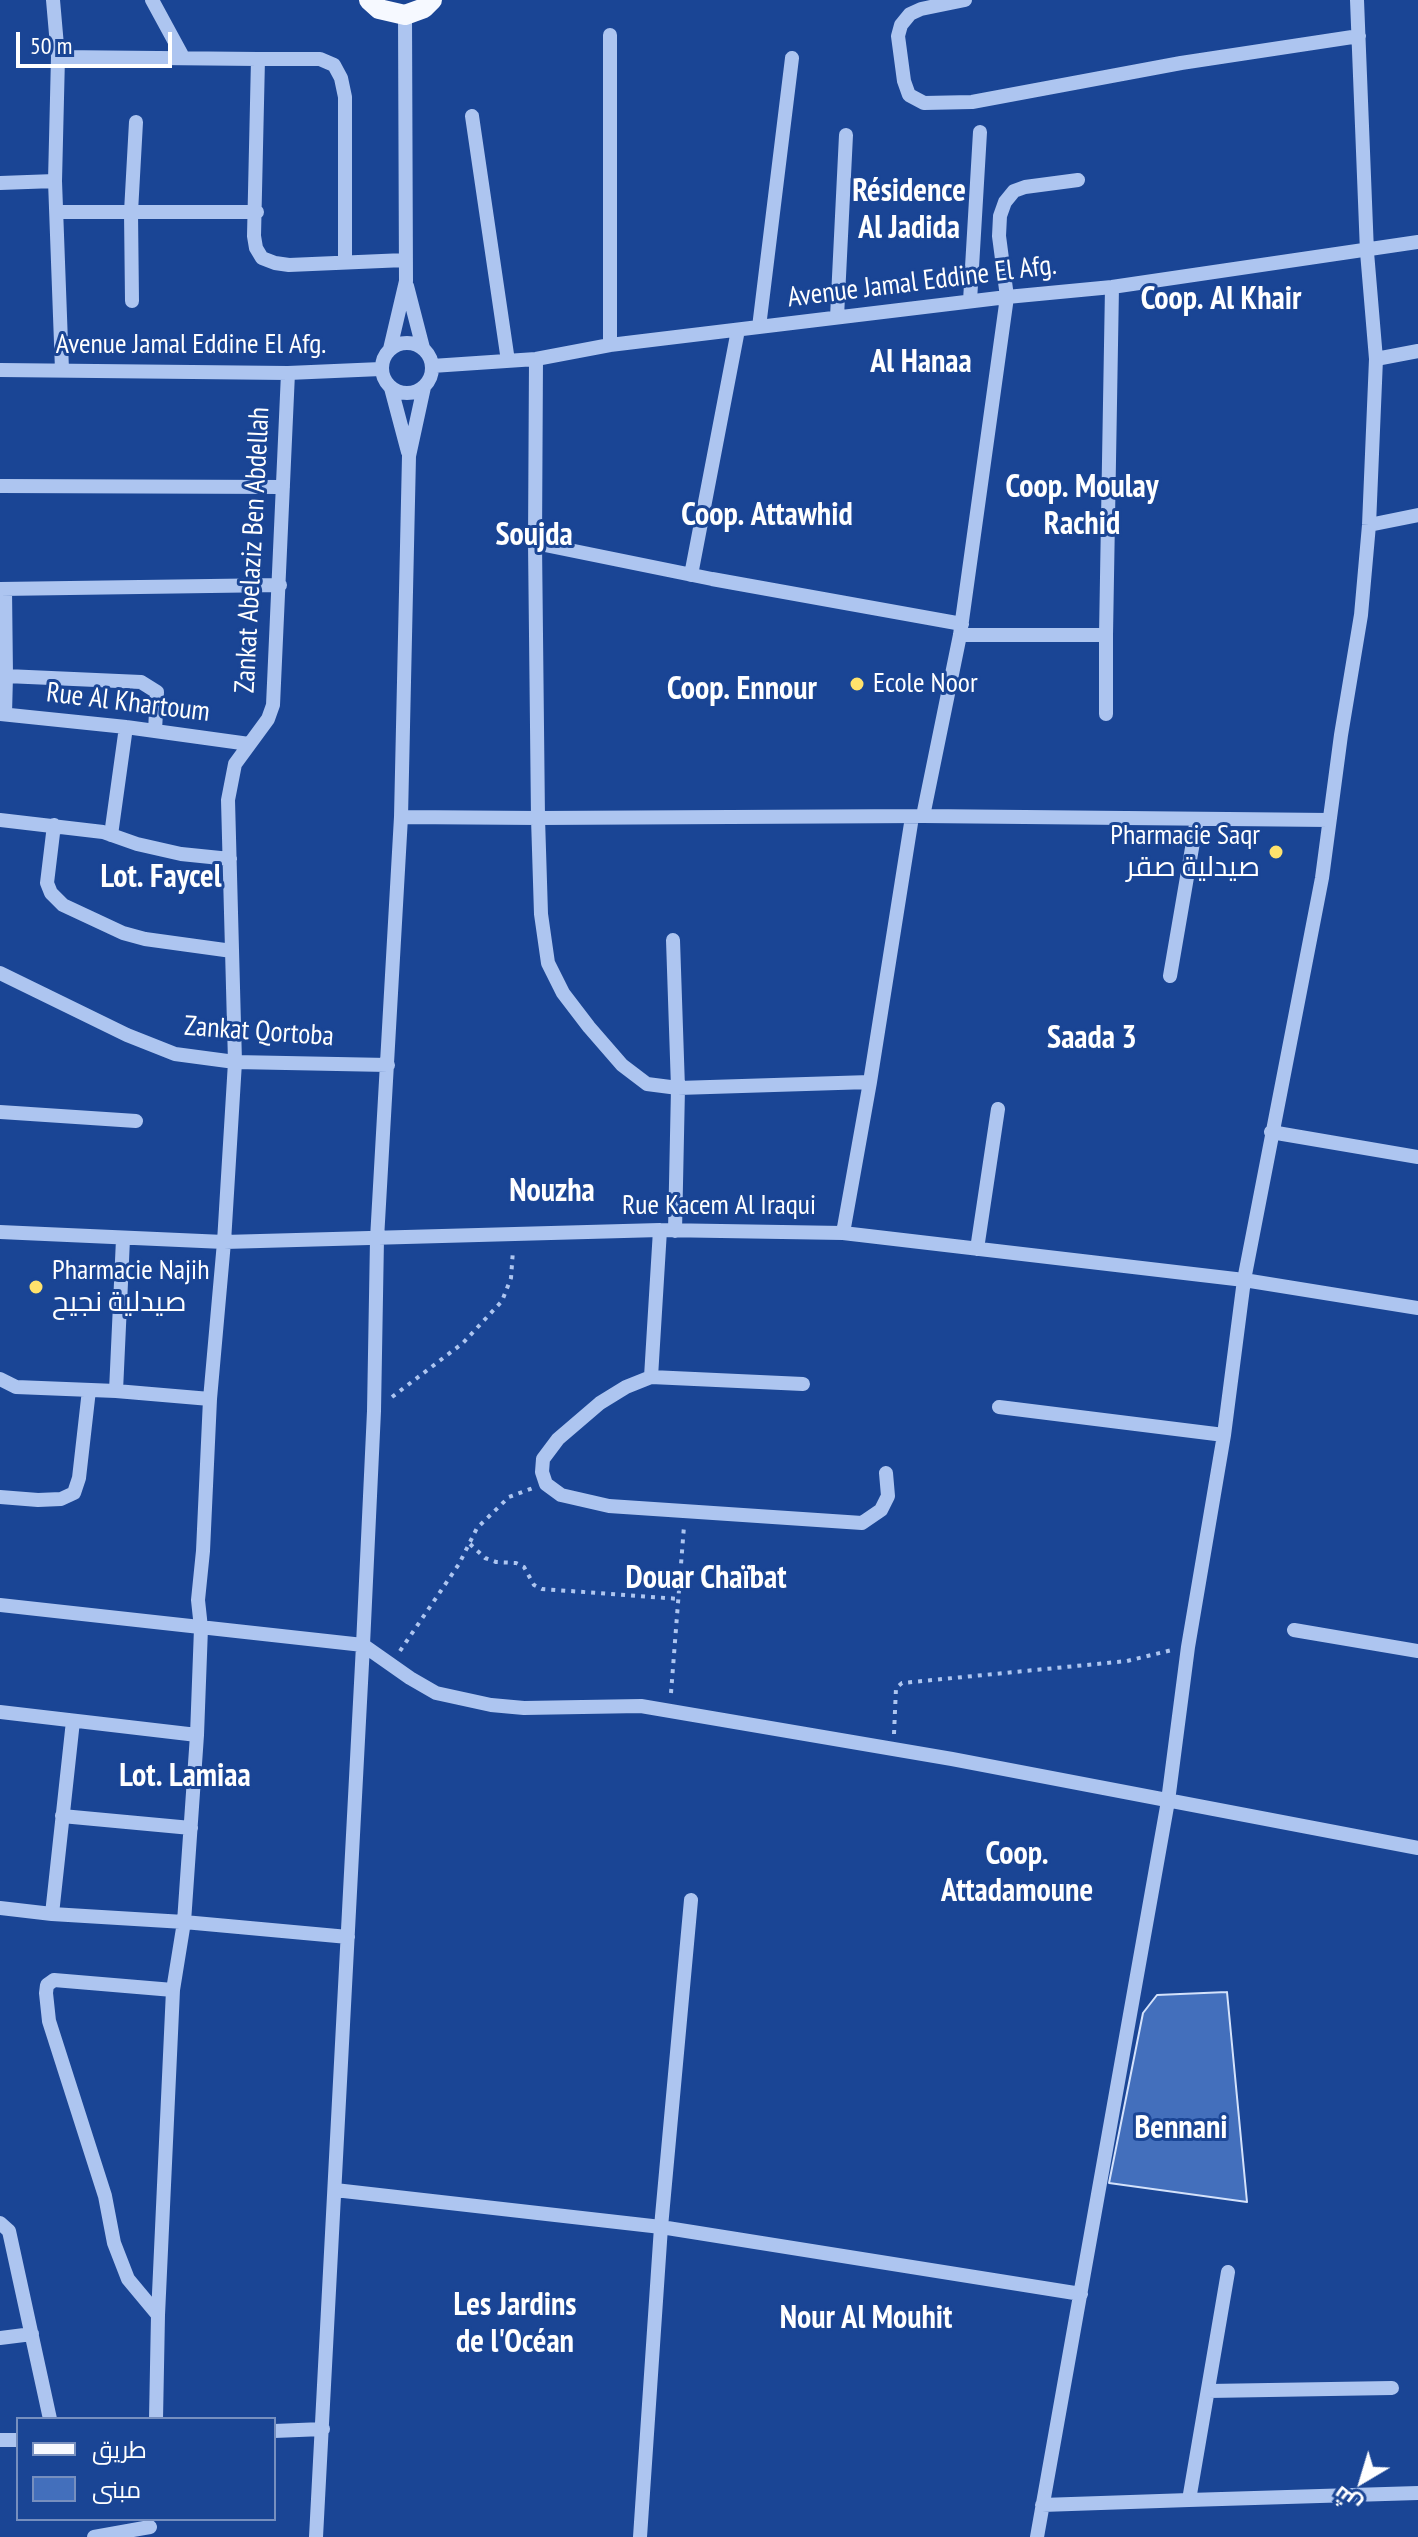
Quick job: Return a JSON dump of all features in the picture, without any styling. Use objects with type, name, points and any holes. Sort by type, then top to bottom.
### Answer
[{"type":"main road","points":[[369,0],[379,9],[405,15],[424,8],[432,0]]},
{"type":"street","points":[[53,0],[58,57],[55,181],[62,370]]},
{"type":"street","points":[[152,0],[183,57]]},
{"type":"street","points":[[965,0],[921,9],[910,14],[901,25],[898,36],[904,81],[909,95],[924,103],[972,102],[1181,63],[1359,36]]},
{"type":"street","points":[[1037,2537],[1168,1801],[1188,1647],[1224,1435],[1244,1280],[1322,878],[1361,615],[1369,525],[1376,359],[1367,252],[1357,0]]},
{"type":"street","points":[[391,388],[411,393],[424,387],[429,381],[432,366],[423,348],[406,281],[405,15]]},
{"type":"street","points":[[610,35],[610,345]]},
{"type":"street","points":[[58,57],[320,59],[334,65],[345,97],[345,261]]},
{"type":"street","points":[[759,327],[792,58]]},
{"type":"street","points":[[258,59],[257,212],[254,236],[262,258],[289,265],[405,260]]},
{"type":"street","points":[[472,116],[508,361]]},
{"type":"street","points":[[132,301],[131,212],[136,122]]},
{"type":"street","points":[[970,301],[980,132]]},
{"type":"street","points":[[837,317],[846,135]]},
{"type":"street","points":[[843,1233],[918,817],[961,629],[1007,297],[999,236],[1000,216],[1005,202],[1014,191],[1078,180]]},
{"type":"street","points":[[0,183],[55,181]]},
{"type":"street","points":[[57,212],[257,212]]},
{"type":"street","name":"Avenue Jamal Eddine El Afg.","points":[[432,366],[536,359],[610,345],[1112,287],[1367,252],[1418,242]]},
{"type":"street","points":[[406,281],[390,349],[381,369],[391,388],[409,456]]},
{"type":"street","points":[[1106,714],[1112,287]]},
{"type":"street","points":[[691,575],[738,330]]},
{"type":"street","points":[[390,349],[402,343],[423,348]]},
{"type":"street","points":[[1376,359],[1418,351]]},
{"type":"street","points":[[536,359],[538,818],[541,914],[548,963],[563,993],[622,1065],[647,1084],[678,1088],[870,1082]]},
{"type":"street","name":"Avenue Jamal Eddine El Afg.","points":[[0,370],[288,373],[381,369]]},
{"type":"street","name":"Zankat Abelaziz Ben Abdellah","points":[[156,2417],[173,1990],[184,1922],[191,1828],[201,1628],[198,1600],[235,1062],[228,800],[235,764],[268,719],[273,705],[288,373]]},
{"type":"street","points":[[316,2537],[374,1411],[377,1239],[401,817],[409,456],[424,387]]},
{"type":"street","points":[[0,486],[283,487]]},
{"type":"street","points":[[1369,525],[1418,515]]},
{"type":"street","points":[[535,543],[961,629],[1106,635]]},
{"type":"street","points":[[2,714],[6,676],[2,589],[280,585]]},
{"type":"street","points":[[6,676],[141,682],[157,692],[155,731]]},
{"type":"street","name":"Rue Al Khartoum","points":[[2,714],[249,744]]},
{"type":"street","points":[[111,835],[126,727]]},
{"type":"street","points":[[401,817],[1329,820]]},
{"type":"street","points":[[1170,976],[1197,819]]},
{"type":"street","points":[[0,820],[54,825],[111,835],[181,854],[230,859]]},
{"type":"street","points":[[54,825],[47,883],[51,893],[63,905],[123,933],[145,939],[232,951]]},
{"type":"street","points":[[651,1377],[678,1088],[673,940]]},
{"type":"street","name":"Zankat Qortoba","points":[[0,973],[127,1035],[175,1054],[235,1062],[388,1065]]},
{"type":"street","points":[[977,1249],[998,1109]]},
{"type":"street","points":[[0,1112],[136,1121]]},
{"type":"street","points":[[1271,1132],[1418,1157]]},
{"type":"street","name":"Rue Kacem Al Iraqui","points":[[0,1232],[224,1242],[667,1230],[843,1233],[1244,1280],[1418,1308]]},
{"type":"street","points":[[116,1391],[123,1239]]},
{"type":"street","points":[[803,1384],[651,1377],[626,1387],[600,1403],[558,1439],[543,1459],[542,1472],[546,1484],[561,1495],[609,1506],[862,1523],[881,1510],[888,1496],[886,1473]]},
{"type":"street","points":[[0,1379],[16,1387],[210,1399]]},
{"type":"street","points":[[0,1497],[61,1499],[74,1493],[79,1478],[89,1390]]},
{"type":"street","points":[[999,1407],[1224,1435]]},
{"type":"street","points":[[0,1605],[363,1645],[436,1693],[491,1705],[524,1708],[641,1706],[893,1749],[1418,1848]]},
{"type":"street","points":[[1294,1630],[1418,1651]]},
{"type":"street","points":[[0,1712],[197,1735]]},
{"type":"street","points":[[52,1914],[73,1721]]},
{"type":"street","points":[[62,1816],[191,1828]]},
{"type":"street","points":[[640,2537],[661,2227],[691,1900]]},
{"type":"street","points":[[0,1908],[348,1937]]},
{"type":"street","points":[[158,2315],[128,2279],[114,2243],[105,2196],[49,2021],[46,1993],[47,1985],[54,1980],[173,1990]]},
{"type":"street","points":[[335,2190],[661,2227],[1081,2294]]},
{"type":"street","points":[[0,2223],[9,2231],[50,2417]]},
{"type":"street","points":[[1189,2500],[1228,2272]]},
{"type":"street","points":[[0,2338],[32,2334]]},
{"type":"street","points":[[1208,2391],[1392,2388]]},
{"type":"street","points":[[276,2431],[323,2429]]},
{"type":"street","points":[[1042,2505],[1418,2493]]},
{"type":"street","points":[[94,2537],[150,2528]]},
{"type":"path","points":[[374,1411],[463,1343],[502,1301],[511,1278],[514,1234]]},
{"type":"path","points":[[391,1663],[459,1564],[477,1528],[509,1497],[546,1484]]},
{"type":"path","points":[[669,1711],[685,1510]]},
{"type":"path","points":[[469,1544],[485,1558],[524,1567],[534,1585],[542,1589],[680,1599]]},
{"type":"path","points":[[893,1749],[896,1688],[902,1683],[1127,1661],[1188,1647]]},
{"type":"building","points":[[1227,1992],[1247,2202],[1109,2183],[1143,2013],[1157,1995]]},
{"type":"place","name":"Ecole Noor","points":[[857,684]]},
{"type":"place","name":"Pharmacie Saqr صيدلية صقر","points":[[1276,852]]},
{"type":"place","name":"Pharmacie Najih صيدلية نجيح","points":[[36,1287]]},
{"type":"district","name":"Résidence Al Jadida","points":[[909,210]]},
{"type":"district","name":"Coop. Al Khair","points":[[1221,300]]},
{"type":"district","name":"Al Hanaa","points":[[921,363]]},
{"type":"district","name":"Coop. Moulay Rachid","points":[[1082,506]]},
{"type":"district","name":"Coop. Attawhid","points":[[767,516]]},
{"type":"district","name":"Soujda","points":[[534,536]]},
{"type":"district","name":"Coop. Ennour","points":[[742,690]]},
{"type":"district","name":"Lot. Faycel","points":[[161,878]]},
{"type":"district","name":"Saada 3","points":[[1092,1039]]},
{"type":"district","name":"Nouzha","points":[[552,1192]]},
{"type":"district","name":"Douar Chaïbat","points":[[706,1579]]},
{"type":"district","name":"Lot. Lamiaa","points":[[185,1777]]},
{"type":"district","name":"Coop. Attadamoune","points":[[1017,1874]]},
{"type":"district","name":"Bennani","points":[[1181,2129]]},
{"type":"district","name":"Nour Al Mouhit","points":[[866,2319]]},
{"type":"district","name":"Les Jardins de l'Océan","points":[[515,2324]]}]
